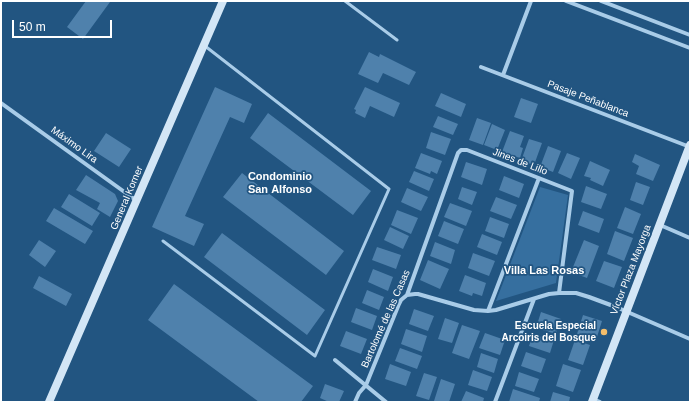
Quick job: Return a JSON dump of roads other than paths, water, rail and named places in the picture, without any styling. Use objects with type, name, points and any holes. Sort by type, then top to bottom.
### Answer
[{"type":"street","name":"General Korner","points":[[50,402],[223,1]]},
{"type":"street","points":[[503,75],[531,1]]},
{"type":"street","points":[[566,1],[690,48]]},
{"type":"street","points":[[601,1],[690,35]]},
{"type":"street","name":"Pasaje Peñablanca","points":[[481,67],[690,146]]},
{"type":"street","name":"Máximo Lira","points":[[1,103],[137,201]]},
{"type":"street","name":"Víctor Plaza Mayorga","points":[[595,401],[626,312],[690,146]]},
{"type":"street","name":"Jines de Lillo","points":[[461,150],[467,150],[572,191],[559,293]]},
{"type":"street","name":"Bartolomé de las Casas","points":[[355,402],[359,393],[366,385],[399,304],[407,295],[458,153],[461,150]]},
{"type":"street","points":[[488,311],[539,178]]},
{"type":"street","points":[[659,225],[690,238]]},
{"type":"street","points":[[407,295],[418,294],[474,310],[488,311],[549,294],[576,293],[690,339]]},
{"type":"street","points":[[495,402],[534,299]]},
{"type":"street","points":[[335,360],[386,402]]},
{"type":"lane","points":[[345,1],[397,40]]},
{"type":"lane","points":[[163,241],[315,356],[389,189],[204,46]]},
{"type":"place","name":"Escuela Especial Arcoiris del Bosque","points":[[604,332]]},
{"type":"district","name":"Condominio San Alfonso","points":[[280,183]]},
{"type":"district","name":"Villa Las Rosas","points":[[544,271]]}]
